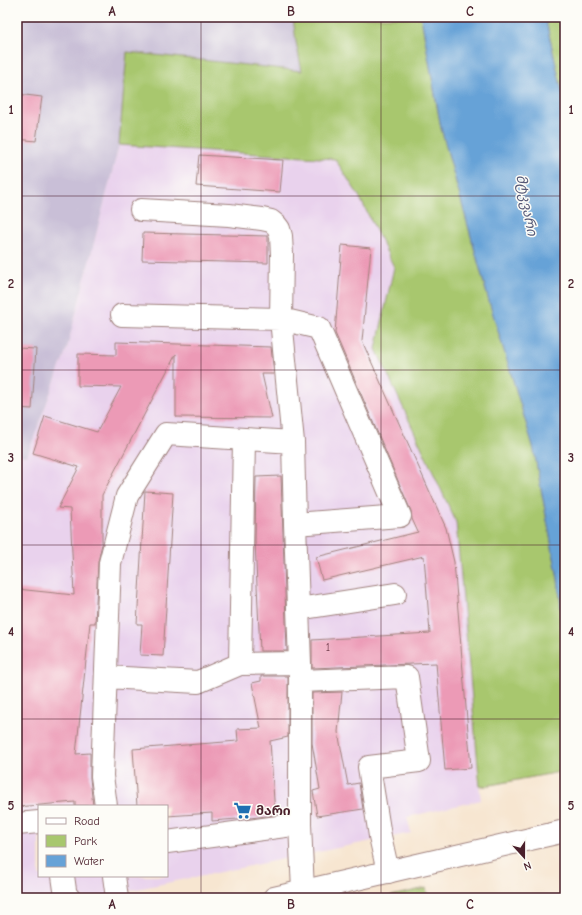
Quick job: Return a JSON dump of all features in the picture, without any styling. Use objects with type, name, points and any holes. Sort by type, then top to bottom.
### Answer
[{"type":"main road","points":[[141,210],[229,215],[262,219],[272,221],[279,229],[281,236],[281,319],[293,442],[294,524],[300,672],[300,824],[303,891]]},
{"type":"main road","points":[[122,315],[281,319],[319,328],[400,516],[294,524]]},
{"type":"main road","points":[[106,805],[102,776],[110,563],[127,496],[166,434],[293,442]]},
{"type":"main road","points":[[240,664],[244,440]]},
{"type":"main road","points":[[298,609],[395,594]]},
{"type":"main road","points":[[106,676],[198,682],[240,664],[300,672],[406,677],[419,761],[369,767],[380,836],[388,872]]},
{"type":"main road","points":[[17,824],[38,822]]},
{"type":"main road","points":[[168,842],[300,824]]},
{"type":"main road","points":[[274,898],[565,831]]},
{"type":"main road","points":[[63,877],[66,897],[69,898]]},
{"type":"main road","points":[[114,877],[117,898]]},
{"type":"shaded area","points":[[17,17],[293,17],[302,71],[127,52],[119,145],[67,348],[27,456],[17,455]]},
{"type":"shaded area","points":[[119,145],[335,159],[359,196],[394,267],[376,349],[456,522],[481,800],[407,817],[411,833],[93,898],[17,898],[17,455],[27,456],[67,348]]},
{"type":"green space","points":[[293,17],[421,17],[441,128],[488,298],[533,446],[558,579],[565,644],[565,771],[480,787],[456,522],[376,349],[394,267],[359,196],[335,159],[119,145],[127,52],[302,71]]},
{"type":"green space","points":[[545,17],[565,17],[565,104]]},
{"type":"green space","points":[[426,888],[428,897],[383,898]]},
{"type":"water","name":"მტკვარი","points":[[421,17],[545,17],[565,104],[565,644],[558,579],[533,446],[488,298],[441,128]]},
{"type":"building","points":[[17,94],[42,97],[36,141],[17,139]]},
{"type":"building","points":[[199,155],[283,160],[280,192],[196,186]]},
{"type":"building","points":[[143,233],[268,236],[268,263],[142,260]]},
{"type":"building","points":[[342,245],[371,248],[362,341],[446,528],[454,562],[471,768],[445,770],[436,663],[312,668],[312,640],[430,633],[424,556],[322,580],[316,557],[418,532],[412,519],[411,511],[335,333]]},
{"type":"building","points":[[116,342],[271,347],[274,374],[262,374],[272,418],[176,417],[176,354],[102,495],[102,544],[98,562],[95,623],[90,623],[76,754],[90,753],[90,778],[93,805],[75,805],[75,802],[17,807],[17,589],[74,595],[70,509],[58,508],[79,467],[33,453],[45,416],[97,432],[121,387],[78,386],[78,354],[116,355]]},
{"type":"building","points":[[17,348],[36,349],[32,409],[17,408]]},
{"type":"building","points":[[281,476],[287,651],[260,651],[255,541],[256,477]]},
{"type":"building","points":[[145,491],[173,493],[163,656],[140,655],[142,624],[137,624]]},
{"type":"building","points":[[261,676],[288,676],[288,737],[270,741],[275,815],[212,821],[212,813],[168,816],[168,805],[137,805],[133,749],[238,741],[237,729],[261,728],[252,683],[261,681]]},
{"type":"building","points":[[342,692],[338,732],[348,785],[359,783],[363,809],[317,816],[313,791],[320,789],[312,743],[312,693]]},
{"type":"place","name":"მარი","points":[[243,810]]}]
